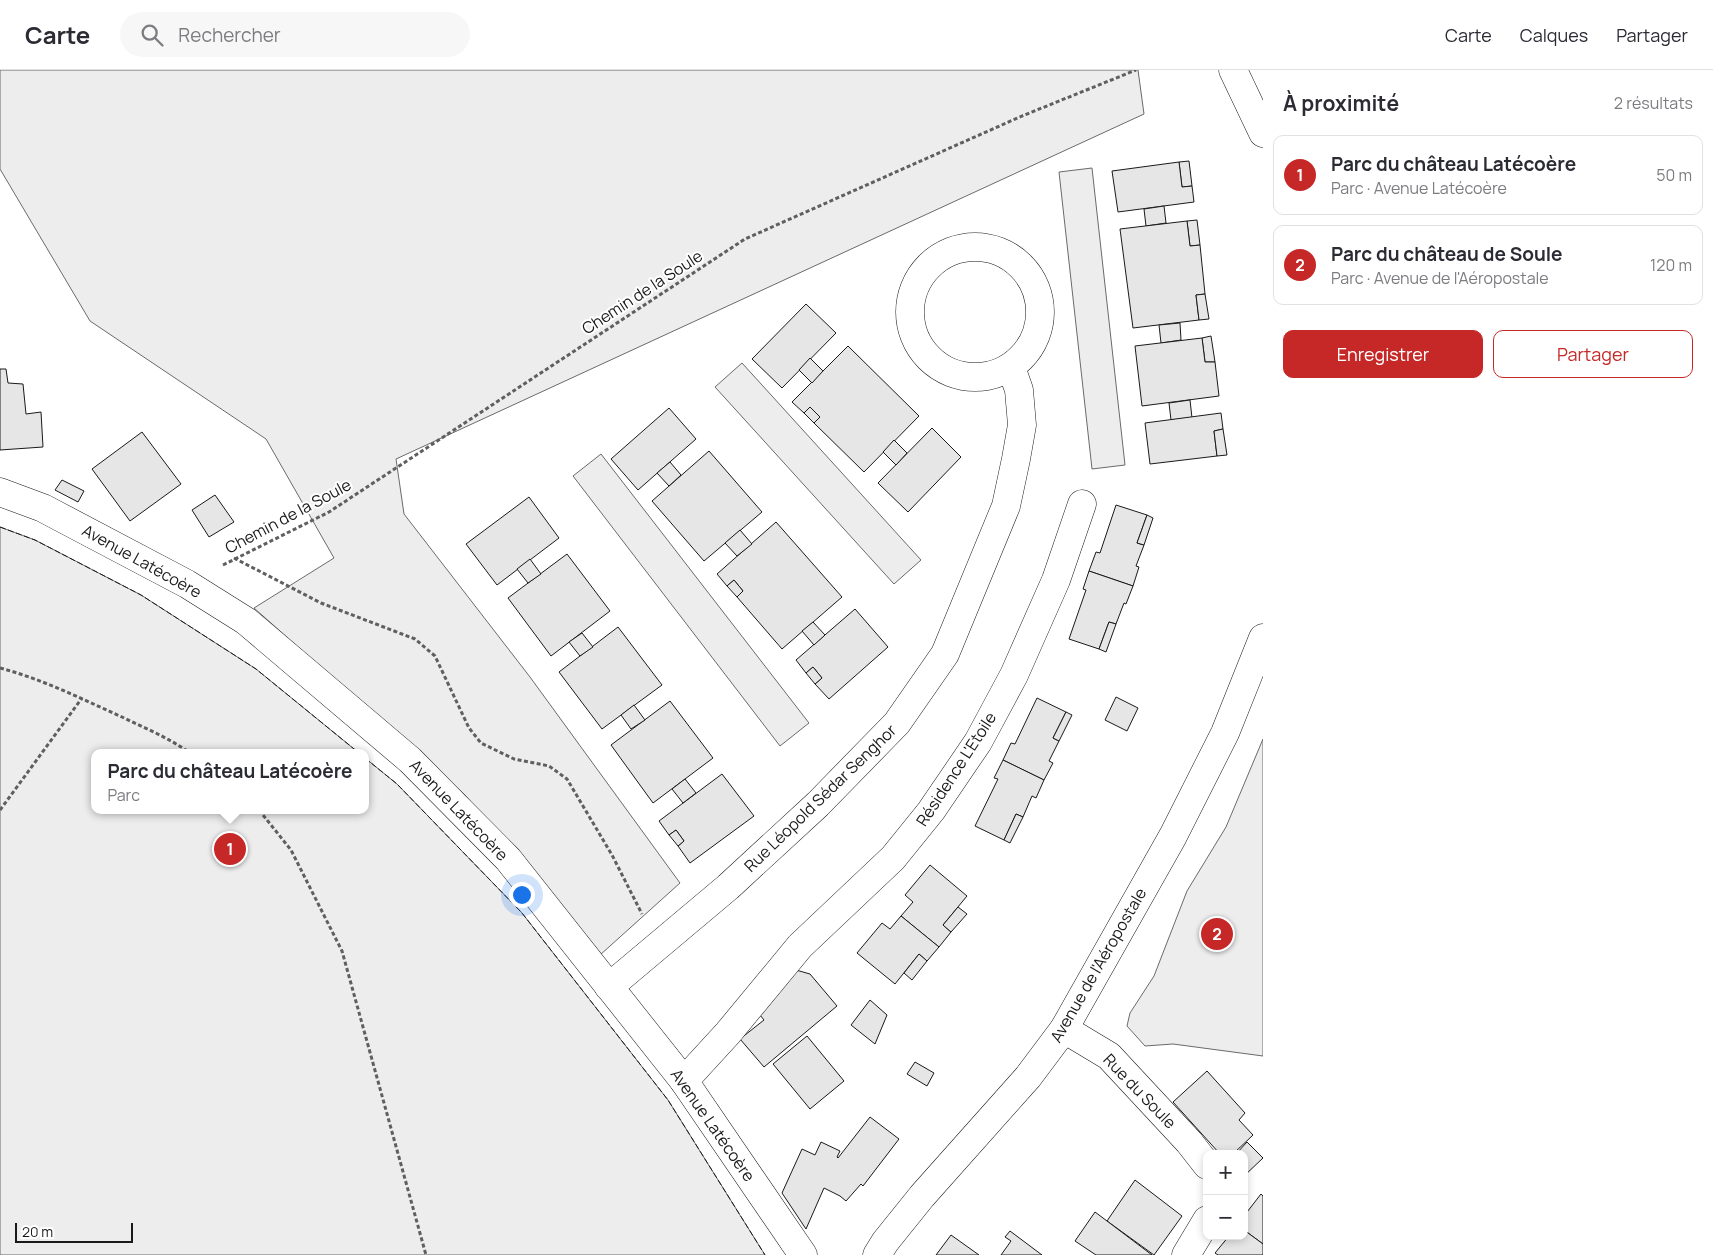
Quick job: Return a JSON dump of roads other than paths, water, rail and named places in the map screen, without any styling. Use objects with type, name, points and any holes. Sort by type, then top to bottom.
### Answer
[{"type":"street","points":[[1233,70],[1263,132]]},
{"type":"street","points":[[975,246],[993,248],[1011,256],[1035,284],[1040,302],[1040,321],[1035,339],[1025,355],[1011,367],[994,375],[975,378],[957,375],[940,367],[926,356],[916,340],[910,321],[910,303],[916,285],[925,269],[940,257],[957,249],[975,246]]},
{"type":"street","name":"Rue Léopold Sédar Senghor","points":[[609,987],[728,887],[818,804],[898,723],[945,654],[1006,506],[1022,425],[1019,390],[1011,367]]},
{"type":"street","name":"Avenue Latécoère","points":[[0,492],[43,508],[186,584],[246,621],[410,760],[508,860],[684,1081],[803,1255]]},
{"type":"street","name":"Résidence L'Etoile","points":[[684,1081],[728,1033],[800,946],[893,858],[931,811],[978,742],[1014,675],[1056,580],[1082,504]]},
{"type":"street","name":"Avenue de l'Aéropostale","points":[[877,1255],[885,1242],[922,1196],[1028,1077],[1064,1029],[1173,836],[1225,733],[1263,638]]},
{"type":"street","name":"Rue du Soule","points":[[1064,1029],[1109,1056],[1203,1160]]},
{"type":"street","points":[[1186,1255],[1203,1227]]},
{"type":"place","name":"Parc du château Latécoère","points":[[230,849]]},
{"type":"place","name":"Parc du château de Soule","points":[[1217,934]]}]
